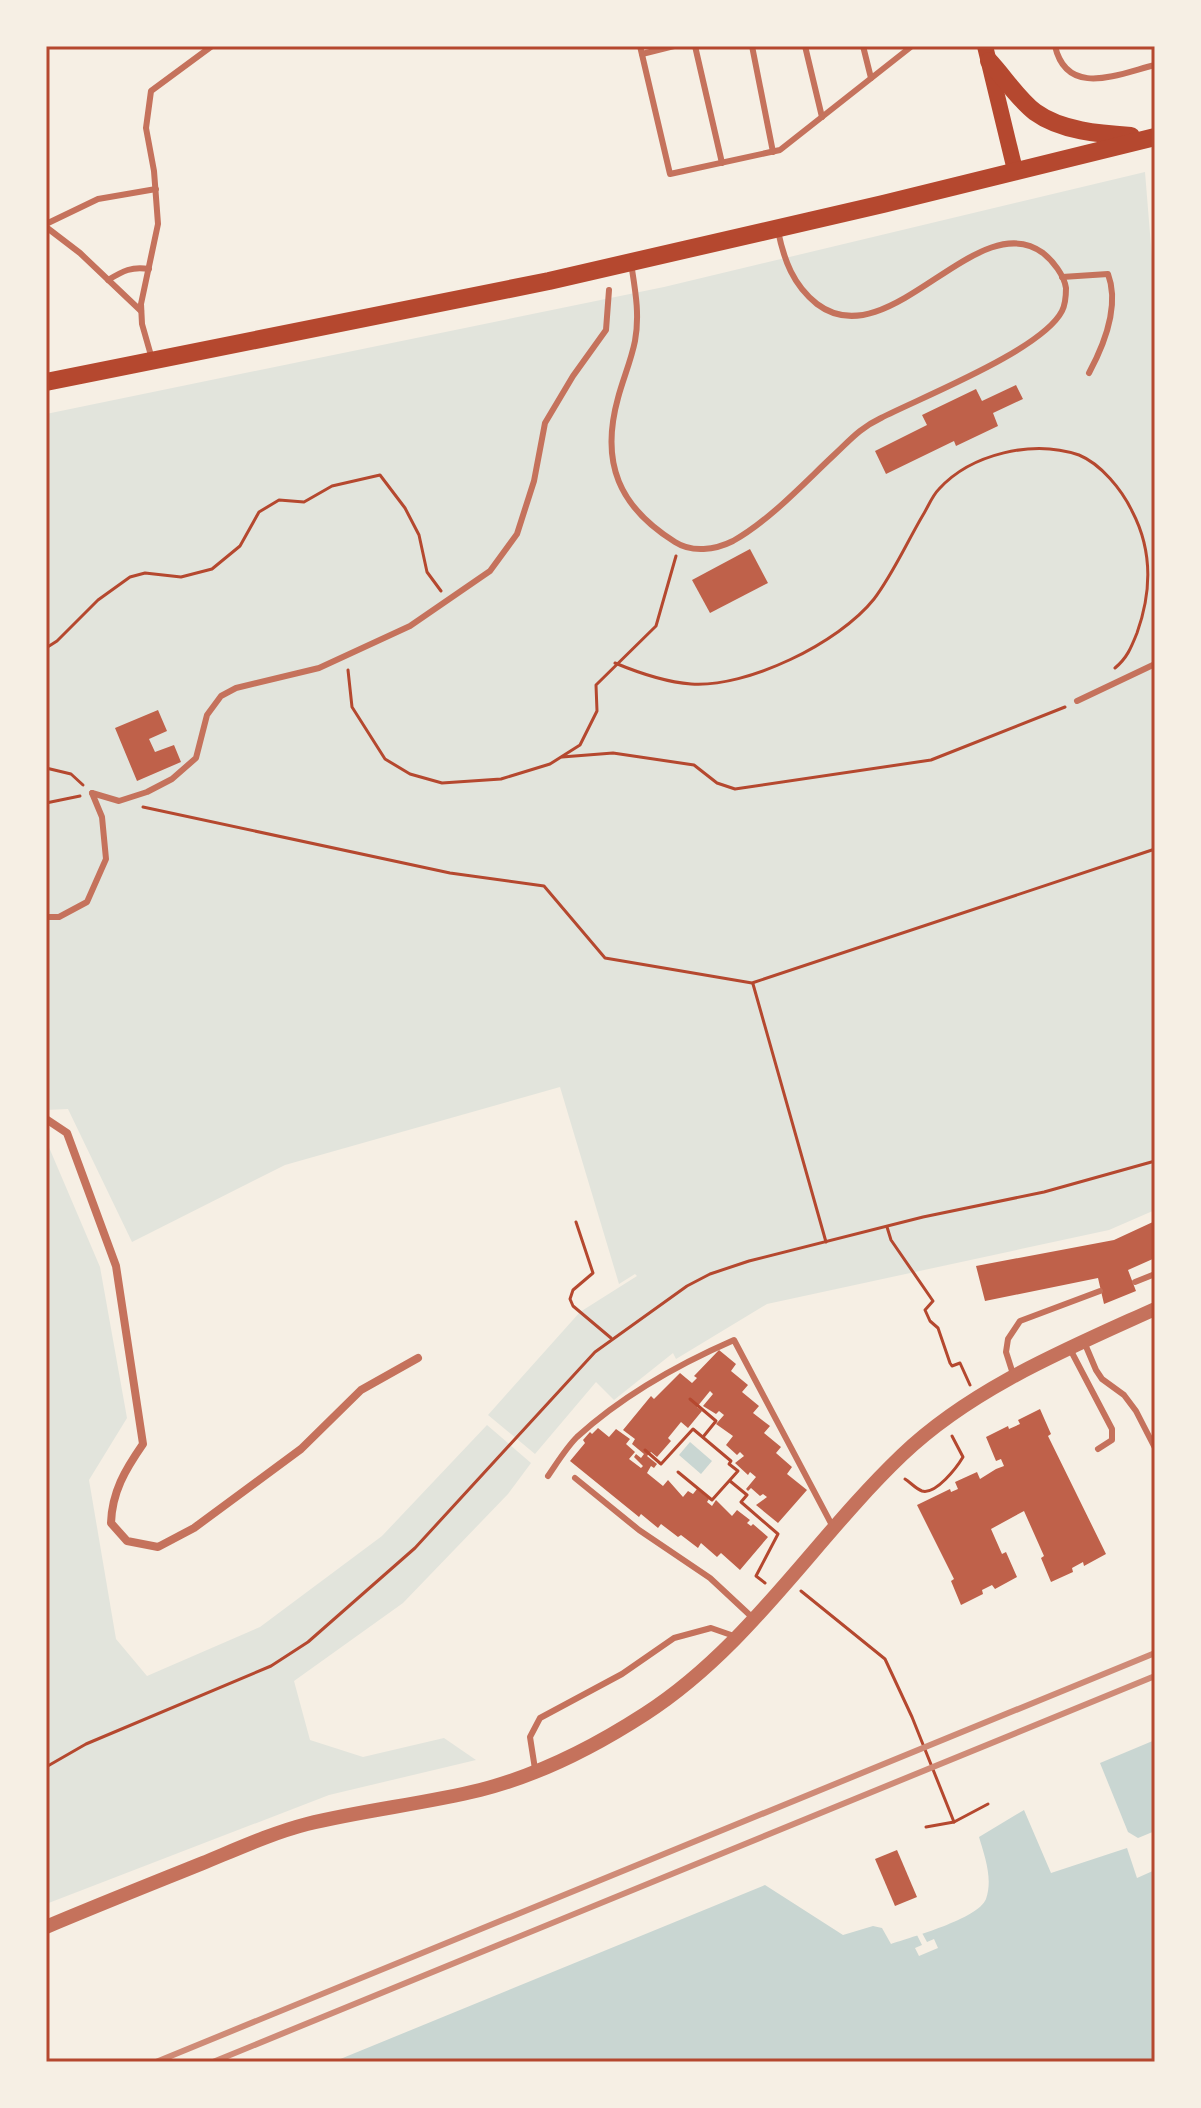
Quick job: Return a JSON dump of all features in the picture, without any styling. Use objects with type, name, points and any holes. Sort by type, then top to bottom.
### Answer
[{"type":"main road","points":[[987,54],[1034,111],[1053,121],[1101,134],[1155,139]]},
{"type":"main road","points":[[987,54],[1015,170]]},
{"type":"main road","points":[[46,382],[631,262],[1155,139]]},
{"type":"street","points":[[46,1119],[67,1133],[116,1266],[143,1444],[126,1468],[112,1500],[111,1523],[127,1541],[158,1547],[194,1528],[301,1449],[361,1390],[418,1358]]},
{"type":"street","points":[[46,1927],[232,1851],[305,1825],[481,1789],[587,1750],[649,1711],[737,1637],[903,1454],[945,1418],[1014,1377],[1155,1309]]},
{"type":"lane","points":[[152,359],[141,311],[158,224],[146,128],[151,91],[212,46]]},
{"type":"lane","points":[[674,46],[641,50],[670,174],[780,150],[912,46]]},
{"type":"lane","points":[[695,46],[722,163]]},
{"type":"lane","points":[[752,46],[773,152]]},
{"type":"lane","points":[[805,46],[822,117]]},
{"type":"lane","points":[[863,46],[871,78]]},
{"type":"lane","points":[[1055,46],[1058,60],[1071,75],[1093,79],[1155,65]]},
{"type":"lane","points":[[141,311],[46,225],[98,199],[156,189]]},
{"type":"lane","points":[[631,262],[638,305],[637,325],[633,351],[613,418],[612,459],[616,478],[634,509],[679,544],[706,548],[734,540],[786,500],[853,434],[1018,349],[1061,313],[1066,291],[1052,261],[1030,247],[1005,244],[975,255],[888,305],[865,314],[839,315],[820,306],[795,281],[784,257],[777,228]]},
{"type":"lane","points":[[108,280],[126,269],[149,269]]},
{"type":"lane","points":[[1062,277],[1108,274],[1110,279],[1112,300],[1107,332],[1089,373]]},
{"type":"lane","points":[[92,793],[119,801],[147,792],[172,779],[196,758],[207,715],[221,696],[236,688],[319,668],[410,626],[490,571],[517,534],[534,481],[545,423],[606,330],[609,290]]},
{"type":"lane","points":[[1077,701],[1155,664]]},
{"type":"lane","points":[[46,917],[59,917],[87,902],[106,859],[102,817],[92,793]]},
{"type":"lane","points":[[1135,1282],[1155,1274]]},
{"type":"lane","points":[[1014,1377],[1006,1352],[1008,1339],[1020,1321],[1100,1291]]},
{"type":"lane","points":[[548,1476],[575,1439],[613,1408],[697,1356],[734,1340],[834,1529]]},
{"type":"lane","points":[[1077,1346],[1102,1379],[1124,1395],[1155,1448]]},
{"type":"lane","points":[[1077,1346],[1112,1429],[1112,1440],[1098,1449]]},
{"type":"lane","points":[[575,1478],[639,1530],[710,1578],[754,1619]]},
{"type":"lane","points":[[535,1771],[530,1737],[540,1718],[622,1674],[674,1638],[711,1628],[737,1637]]},
{"type":"path","points":[[615,663],[646,676],[692,684],[736,680],[794,657],[843,628],[873,600],[938,490],[970,463],[1011,452],[1047,448],[1081,456],[1120,487],[1143,531],[1150,567],[1147,607],[1127,658],[1107,675]]},
{"type":"path","points":[[46,648],[98,600],[130,577],[145,573],[181,577],[212,569],[240,546],[259,512],[279,500],[304,502],[332,486],[360,477],[380,475],[405,508],[419,535],[427,572],[448,600]]},
{"type":"path","points":[[346,655],[352,707],[385,759],[410,774],[442,783],[501,779],[550,764],[580,745],[597,711],[596,685],[656,626],[679,544]]},
{"type":"path","points":[[562,757],[613,753],[694,765],[717,783],[735,789],[931,760],[1077,701]]},
{"type":"path","points":[[46,768],[71,774],[92,793]]},
{"type":"path","points":[[46,803],[92,793]]},
{"type":"path","points":[[131,805],[450,873],[544,886],[605,958],[752,983],[1155,849]]},
{"type":"path","points":[[752,983],[826,1242]]},
{"type":"path","points":[[46,1767],[86,1744],[271,1666],[308,1642],[415,1548],[570,1376],[611,1338],[656,1306],[710,1274],[887,1226],[1044,1192],[1155,1161]]},
{"type":"path","points":[[576,1222],[593,1273],[573,1290],[570,1299],[573,1306],[611,1338]]},
{"type":"path","points":[[887,1226],[891,1240],[933,1301],[925,1310],[938,1328],[950,1363],[952,1366],[960,1363],[976,1399]]},
{"type":"path","points":[[690,1399],[716,1421],[703,1437]]},
{"type":"path","points":[[645,1450],[661,1464],[693,1429],[738,1471],[712,1500],[678,1472]]},
{"type":"path","points":[[905,1479],[921,1491],[930,1491],[952,1474],[963,1457],[952,1436]]},
{"type":"path","points":[[730,1481],[747,1495],[741,1502],[778,1534],[756,1576],[765,1583]]},
{"type":"path","points":[[789,1581],[885,1659],[954,1822]]},
{"type":"path","points":[[926,1827],[954,1822],[988,1804]]},
{"type":"shaded area","points":[[1145,172],[1155,295],[1155,1210],[1109,1230],[767,1304],[676,1359],[673,1353],[614,1400],[596,1382],[535,1454],[488,1415],[580,1312],[637,1276],[635,1274],[619,1284],[560,1087],[285,1165],[132,1242],[68,1109],[46,1110],[46,414],[664,287]]},
{"type":"shaded area","points":[[46,1145],[100,1267],[127,1418],[89,1480],[116,1639],[147,1676],[260,1627],[382,1536],[487,1425],[531,1463],[508,1494],[403,1603],[294,1681],[310,1740],[363,1757],[444,1738],[476,1760],[329,1795],[46,1904]]},
{"type":"shaded area","points":[[690,1442],[712,1461],[701,1474],[679,1455]]},
{"type":"shaded area","points":[[1155,1740],[1155,1831],[1138,1838],[1128,1832],[1100,1763]]},
{"type":"shaded area","points":[[1024,1810],[1051,1873],[1127,1848],[1137,1878],[1155,1870],[1155,2062],[333,2062],[765,1885],[843,1935],[873,1926],[882,1928],[891,1944],[928,1932],[971,1913],[986,1899],[989,1884],[979,1837]]},
{"type":"pier","points":[[922,1933],[927,1942],[934,1939],[938,1948],[919,1956],[915,1948],[922,1945],[917,1935]]},
{"type":"building","points":[[1016,385],[1023,399],[993,413],[998,426],[956,446],[954,441],[886,474],[875,451],[927,425],[922,415],[976,389],[982,401]]},
{"type":"building","points":[[750,549],[768,583],[710,613],[692,580]]},
{"type":"building","points":[[158,710],[167,731],[149,739],[155,752],[174,745],[181,762],[137,781],[115,728]]},
{"type":"building","points":[[1155,1221],[1155,1258],[1128,1270],[1136,1291],[1104,1304],[1098,1278],[985,1301],[976,1266],[1114,1240]]},
{"type":"building","points":[[719,1350],[736,1364],[731,1371],[748,1385],[742,1392],[759,1406],[753,1413],[770,1426],[764,1433],[781,1447],[776,1453],[792,1467],[787,1474],[807,1490],[778,1523],[756,1505],[767,1497],[763,1494],[760,1496],[751,1488],[746,1489],[756,1477],[750,1472],[748,1475],[735,1463],[744,1456],[740,1452],[737,1455],[726,1445],[733,1436],[716,1424],[724,1415],[703,1406],[713,1394],[710,1391],[697,1407],[702,1411],[688,1428],[681,1422],[668,1438],[671,1441],[657,1457],[651,1452],[647,1456],[657,1464],[654,1468],[651,1466],[647,1473],[663,1486],[668,1480],[683,1497],[688,1491],[693,1494],[697,1489],[712,1506],[716,1500],[732,1516],[737,1510],[750,1520],[747,1523],[753,1524],[768,1537],[740,1570],[721,1553],[717,1557],[701,1543],[698,1548],[661,1524],[658,1528],[641,1514],[639,1517],[570,1461],[590,1432],[592,1434],[598,1428],[609,1437],[616,1429],[630,1439],[626,1444],[635,1452],[629,1459],[641,1468],[643,1466],[634,1457],[636,1454],[641,1458],[644,1454],[632,1444],[635,1439],[623,1430],[651,1396],[654,1399],[680,1373],[692,1383],[697,1378],[694,1376]]},
{"type":"building","points":[[1040,1409],[1051,1434],[1048,1436],[1106,1554],[1084,1566],[1083,1562],[1072,1568],[1073,1572],[1051,1582],[1041,1558],[1044,1556],[1024,1511],[991,1529],[1017,1577],[995,1589],[992,1585],[982,1590],[983,1594],[961,1605],[951,1581],[954,1579],[917,1505],[950,1489],[951,1492],[958,1489],[955,1482],[977,1472],[980,1479],[1004,1466],[1001,1459],[996,1461],[986,1437],[1008,1426],[1009,1429],[1020,1424],[1018,1420]]},
{"type":"building","points":[[897,1850],[917,1897],[895,1906],[875,1859]]},
{"type":"railway","points":[[156,2062],[1155,1653]]},
{"type":"railway","points":[[213,2062],[1155,1676]]}]
